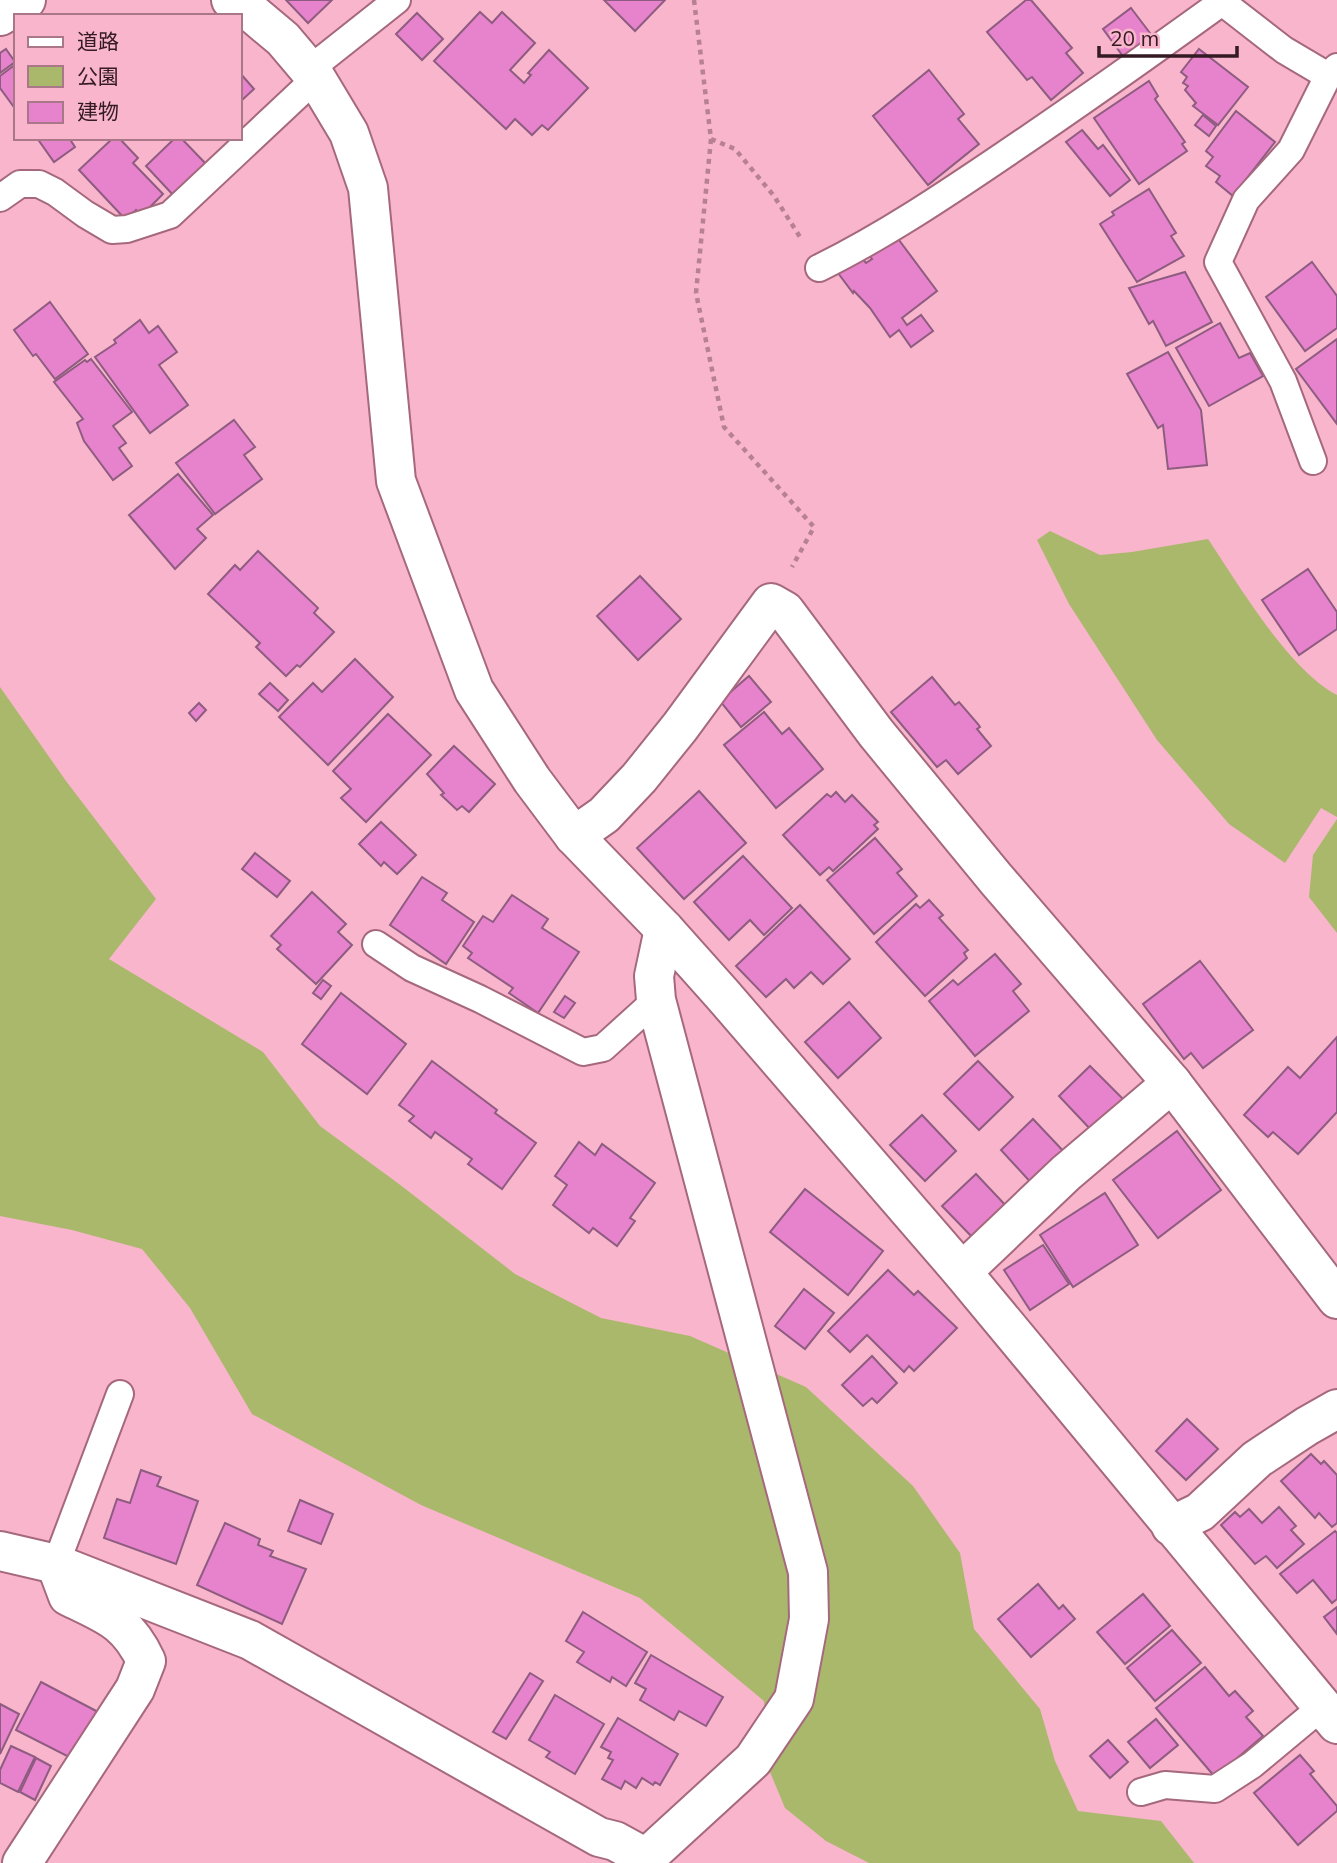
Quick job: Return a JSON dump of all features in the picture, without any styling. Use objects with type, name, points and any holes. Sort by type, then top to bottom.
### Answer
[{"type":"street","points":[[0,16],[26,0]]},
{"type":"street","points":[[231,0],[252,13],[283,39],[313,74],[349,132],[368,188],[396,481],[474,690],[532,780],[574,836],[664,929],[962,1272],[1330,1715]]},
{"type":"street","points":[[574,836],[604,815],[639,778],[771,603],[785,611],[893,754],[996,880],[1172,1083],[1337,1299]]},
{"type":"street","points":[[0,1551],[56,1564],[250,1640],[599,1837],[615,1841],[647,1861],[753,1760],[794,1699],[809,1619],[808,1572],[656,1000],[654,976],[664,929]]},
{"type":"street","points":[[962,1272],[1066,1173],[1172,1083]]},
{"type":"street","points":[[1171,1526],[1200,1512],[1257,1460],[1337,1409]]},
{"type":"street","points":[[22,1863],[135,1689],[146,1661],[137,1641],[117,1621],[68,1596],[56,1564]]},
{"type":"lane","points":[[0,198],[20,184],[39,184],[112,230],[127,229],[170,215],[313,74],[397,0]]},
{"type":"lane","points":[[819,268],[848,254],[943,197],[1099,91],[1222,2],[1284,50],[1333,71],[1291,150],[1246,201],[1218,262],[1283,381],[1313,461]]},
{"type":"lane","points":[[376,944],[412,968],[480,999],[583,1052],[603,1048],[656,1000]]},
{"type":"lane","points":[[56,1564],[120,1394]]},
{"type":"lane","points":[[1141,1792],[1165,1785],[1215,1790],[1330,1715]]},
{"type":"path","points":[[694,0],[711,139],[696,293],[724,427],[814,527],[771,603]]},
{"type":"path","points":[[711,139],[735,149],[766,186],[819,268]]},
{"type":"green space","points":[[1050,531],[1100,555],[1208,539],[1283,646],[1319,683],[1337,695],[1337,817],[1321,808],[1285,863],[1229,824],[1157,740],[1069,604],[1037,540]]},
{"type":"green space","points":[[0,687],[66,781],[156,899],[109,959],[263,1052],[320,1126],[515,1274],[601,1318],[690,1336],[806,1387],[913,1486],[960,1553],[974,1629],[1040,1709],[1055,1761],[1078,1811],[1161,1821],[1194,1863],[869,1863],[826,1841],[785,1808],[770,1772],[764,1701],[640,1598],[421,1505],[252,1414],[190,1308],[142,1249],[72,1230],[0,1216]]},
{"type":"green space","points":[[1337,819],[1337,933],[1309,897],[1313,855]]},
{"type":"building","points":[[286,0],[332,0],[308,23]]},
{"type":"building","points":[[604,0],[665,0],[635,31]]},
{"type":"building","points":[[1026,0],[1031,0],[1072,48],[1066,53],[1083,73],[1051,100],[1032,77],[1027,80],[987,32]]},
{"type":"building","points":[[1131,8],[1153,37],[1125,59],[1103,29]]},
{"type":"building","points":[[480,12],[492,23],[502,12],[535,43],[510,70],[524,83],[531,75],[528,73],[549,50],[588,88],[548,130],[542,125],[532,135],[515,119],[506,129],[434,61]]},
{"type":"building","points":[[417,13],[443,39],[422,60],[396,34]]},
{"type":"building","points":[[6,49],[14,63],[0,73],[0,53]]},
{"type":"building","points":[[1199,49],[1248,87],[1218,125],[1193,106],[1196,103],[1185,90],[1188,86],[1183,83],[1187,77],[1181,72]]},
{"type":"building","points":[[14,66],[14,107],[0,88],[0,76]]},
{"type":"building","points":[[929,70],[964,114],[958,119],[979,144],[928,185],[873,116]]},
{"type":"building","points":[[242,75],[254,89],[242,100]]},
{"type":"building","points":[[1149,81],[1158,96],[1155,99],[1185,142],[1182,144],[1187,151],[1139,184],[1094,118]]},
{"type":"building","points":[[1236,111],[1275,142],[1233,196],[1216,182],[1220,176],[1206,166],[1213,157],[1206,151]]},
{"type":"building","points":[[1203,115],[1216,126],[1209,136],[1195,125]]},
{"type":"building","points":[[1082,130],[1098,149],[1103,145],[1130,180],[1110,196],[1066,142]]},
{"type":"building","points":[[38,140],[70,140],[75,147],[54,162]]},
{"type":"building","points":[[111,140],[121,140],[138,158],[133,163],[163,194],[141,216],[136,210],[126,220],[79,170]]},
{"type":"building","points":[[173,140],[183,140],[208,166],[175,197],[146,166]]},
{"type":"building","points":[[1149,189],[1176,233],[1171,236],[1184,256],[1137,282],[1100,224],[1114,215],[1112,212]]},
{"type":"building","points":[[896,236],[937,291],[902,318],[907,325],[921,315],[933,331],[911,347],[899,330],[890,337],[870,308],[854,291],[853,293],[838,273],[860,256],[866,263],[872,259],[868,254]]},
{"type":"building","points":[[1312,262],[1337,296],[1337,328],[1305,351],[1266,297]]},
{"type":"building","points":[[1185,272],[1212,322],[1166,346],[1153,321],[1149,324],[1129,288]]},
{"type":"building","points":[[50,302],[88,354],[55,379],[36,354],[33,356],[14,330]]},
{"type":"building","points":[[140,320],[149,333],[158,326],[177,352],[159,365],[188,405],[150,433],[95,357],[116,343],[114,340]]},
{"type":"building","points":[[1220,323],[1239,358],[1250,353],[1263,376],[1209,406],[1176,348]]},
{"type":"building","points":[[1337,339],[1337,424],[1296,369]]},
{"type":"building","points":[[1168,352],[1201,410],[1207,465],[1168,469],[1163,425],[1158,428],[1127,374]]},
{"type":"building","points":[[91,359],[132,412],[113,426],[126,443],[119,448],[132,466],[113,480],[84,441],[77,423],[83,419],[54,382],[85,360],[87,362]]},
{"type":"building","points":[[234,420],[255,447],[244,455],[262,479],[215,514],[176,463]]},
{"type":"building","points":[[178,474],[213,515],[197,529],[206,538],[175,569],[129,515]]},
{"type":"building","points":[[258,551],[318,608],[314,613],[334,632],[300,667],[297,665],[286,676],[256,647],[260,643],[208,594],[235,565],[240,570]]},
{"type":"building","points":[[1308,569],[1337,612],[1337,629],[1299,655],[1262,600]]},
{"type":"building","points":[[640,576],[681,619],[638,660],[597,616]]},
{"type":"building","points":[[355,659],[393,697],[328,765],[279,717],[313,683],[322,692]]},
{"type":"building","points":[[749,676],[771,702],[741,727],[720,701]]},
{"type":"building","points":[[932,677],[955,705],[959,702],[978,724],[980,727],[977,729],[991,746],[958,774],[946,760],[937,767],[891,712]]},
{"type":"building","points":[[270,683],[288,700],[278,711],[259,694]]},
{"type":"building","points":[[199,703],[206,710],[196,721],[189,713]]},
{"type":"building","points":[[764,712],[782,734],[789,728],[823,769],[776,808],[724,745]]},
{"type":"building","points":[[388,714],[431,755],[366,822],[341,798],[351,789],[333,771]]},
{"type":"building","points":[[454,746],[495,784],[469,812],[462,806],[457,810],[441,795],[444,793],[427,774]]},
{"type":"building","points":[[699,791],[746,843],[684,899],[637,848]]},
{"type":"building","points":[[836,792],[845,802],[852,795],[878,822],[874,825],[878,829],[833,871],[829,867],[820,875],[783,835],[827,794],[831,797]]},
{"type":"building","points":[[381,822],[416,855],[397,874],[384,862],[381,866],[359,844]]},
{"type":"building","points":[[875,838],[902,869],[897,873],[917,896],[874,934],[827,880]]},
{"type":"building","points":[[255,853],[290,881],[277,897],[242,869]]},
{"type":"building","points":[[743,856],[792,908],[764,935],[750,920],[729,940],[694,902]]},
{"type":"building","points":[[422,877],[447,893],[442,900],[474,922],[446,964],[390,925]]},
{"type":"building","points":[[312,892],[346,924],[338,932],[352,945],[316,984],[277,949],[281,945],[271,936]]},
{"type":"building","points":[[512,895],[548,919],[542,928],[579,952],[538,1013],[509,993],[513,988],[468,958],[472,953],[463,946],[483,916],[493,922]]},
{"type":"building","points":[[929,900],[943,915],[939,918],[968,950],[964,953],[967,958],[925,996],[876,942],[916,904],[920,908]]},
{"type":"building","points":[[800,905],[850,959],[823,984],[811,972],[794,988],[786,979],[766,997],[736,966]]},
{"type":"building","points":[[995,954],[1021,984],[1013,991],[1029,1011],[975,1056],[929,1001],[953,980],[958,985]]},
{"type":"building","points":[[1200,961],[1253,1030],[1203,1068],[1191,1053],[1184,1059],[1143,1004]]},
{"type":"building","points":[[323,980],[331,986],[321,999],[313,993]]},
{"type":"building","points":[[341,993],[406,1044],[367,1094],[302,1044]]},
{"type":"building","points":[[565,996],[575,1003],[564,1018],[554,1012]]},
{"type":"building","points":[[849,1002],[881,1038],[838,1078],[805,1042]]},
{"type":"building","points":[[1337,1037],[1337,1112],[1298,1154],[1273,1132],[1268,1137],[1244,1115],[1288,1067],[1300,1078]]},
{"type":"building","points":[[432,1061],[536,1143],[502,1189],[468,1164],[472,1159],[435,1132],[431,1138],[409,1121],[414,1116],[399,1105]]},
{"type":"building","points":[[978,1061],[1013,1097],[979,1130],[944,1094]]},
{"type":"building","points":[[1090,1066],[1125,1101],[1093,1132],[1059,1096]]},
{"type":"building","points":[[922,1115],[956,1151],[925,1181],[890,1145]]},
{"type":"building","points":[[1033,1119],[1068,1156],[1035,1187],[1001,1150]]},
{"type":"building","points":[[1177,1131],[1221,1190],[1158,1238],[1113,1180]]},
{"type":"building","points":[[579,1142],[595,1155],[602,1144],[655,1183],[630,1218],[635,1221],[617,1246],[593,1228],[589,1233],[553,1205],[567,1185],[555,1176]]},
{"type":"building","points":[[976,1174],[1010,1210],[977,1242],[942,1206]]},
{"type":"building","points":[[805,1189],[883,1251],[848,1295],[770,1232]]},
{"type":"building","points":[[1105,1193],[1138,1245],[1073,1287],[1040,1235]]},
{"type":"building","points":[[1043,1245],[1069,1284],[1030,1310],[1004,1270]]},
{"type":"building","points":[[888,1270],[914,1295],[918,1291],[957,1328],[914,1371],[909,1366],[904,1372],[867,1335],[850,1352],[828,1331]]},
{"type":"building","points":[[804,1289],[834,1313],[805,1349],[775,1326]]},
{"type":"building","points":[[872,1356],[897,1383],[877,1403],[872,1398],[863,1406],[842,1385]]},
{"type":"building","points":[[1187,1419],[1218,1449],[1186,1480],[1156,1451]]},
{"type":"building","points":[[1311,1454],[1321,1464],[1324,1461],[1337,1475],[1337,1523],[1332,1527],[1319,1513],[1315,1518],[1281,1481]]},
{"type":"building","points":[[141,1470],[161,1477],[157,1486],[198,1501],[176,1564],[104,1538],[117,1499],[130,1503]]},
{"type":"building","points":[[300,1500],[333,1514],[321,1544],[288,1531]]},
{"type":"building","points":[[1279,1507],[1296,1526],[1291,1530],[1304,1544],[1277,1568],[1266,1556],[1255,1564],[1221,1525],[1235,1512],[1240,1517],[1249,1509],[1262,1523]]},
{"type":"building","points":[[225,1523],[260,1539],[258,1545],[273,1551],[270,1556],[306,1569],[282,1624],[197,1585]]},
{"type":"building","points":[[1335,1531],[1337,1599],[1332,1603],[1313,1580],[1297,1593],[1280,1574]]},
{"type":"building","points":[[1038,1584],[1059,1609],[1063,1605],[1075,1619],[1031,1657],[998,1619]]},
{"type":"building","points":[[1143,1594],[1170,1626],[1125,1664],[1097,1632]]},
{"type":"building","points":[[1337,1607],[1337,1634],[1324,1617]]},
{"type":"building","points":[[583,1612],[647,1652],[626,1686],[612,1677],[610,1682],[577,1662],[584,1652],[566,1641]]},
{"type":"building","points":[[1172,1630],[1201,1663],[1155,1701],[1127,1668]]},
{"type":"building","points":[[651,1655],[723,1697],[706,1726],[679,1711],[674,1720],[640,1700],[646,1689],[635,1683]]},
{"type":"building","points":[[1205,1667],[1229,1696],[1235,1691],[1253,1711],[1246,1717],[1263,1736],[1215,1777],[1156,1708]]},
{"type":"building","points":[[530,1673],[543,1681],[506,1739],[493,1732]]},
{"type":"building","points":[[41,1682],[100,1713],[71,1758],[16,1730]]},
{"type":"building","points":[[555,1695],[604,1724],[575,1774],[546,1757],[550,1752],[529,1740]]},
{"type":"building","points":[[0,1704],[19,1714],[0,1754]]},
{"type":"building","points":[[618,1718],[678,1754],[660,1785],[655,1782],[653,1785],[642,1778],[636,1788],[625,1781],[621,1789],[602,1779],[613,1760],[608,1758],[611,1752],[601,1747]]},
{"type":"building","points":[[1156,1719],[1178,1745],[1150,1768],[1128,1742]]},
{"type":"building","points":[[1108,1740],[1128,1762],[1110,1778],[1090,1756]]},
{"type":"building","points":[[11,1746],[35,1757],[18,1792],[0,1783],[0,1770]]},
{"type":"building","points":[[1300,1755],[1314,1771],[1310,1774],[1337,1806],[1337,1811],[1298,1845],[1254,1793]]},
{"type":"building","points":[[36,1758],[51,1766],[35,1800],[20,1792]]}]
